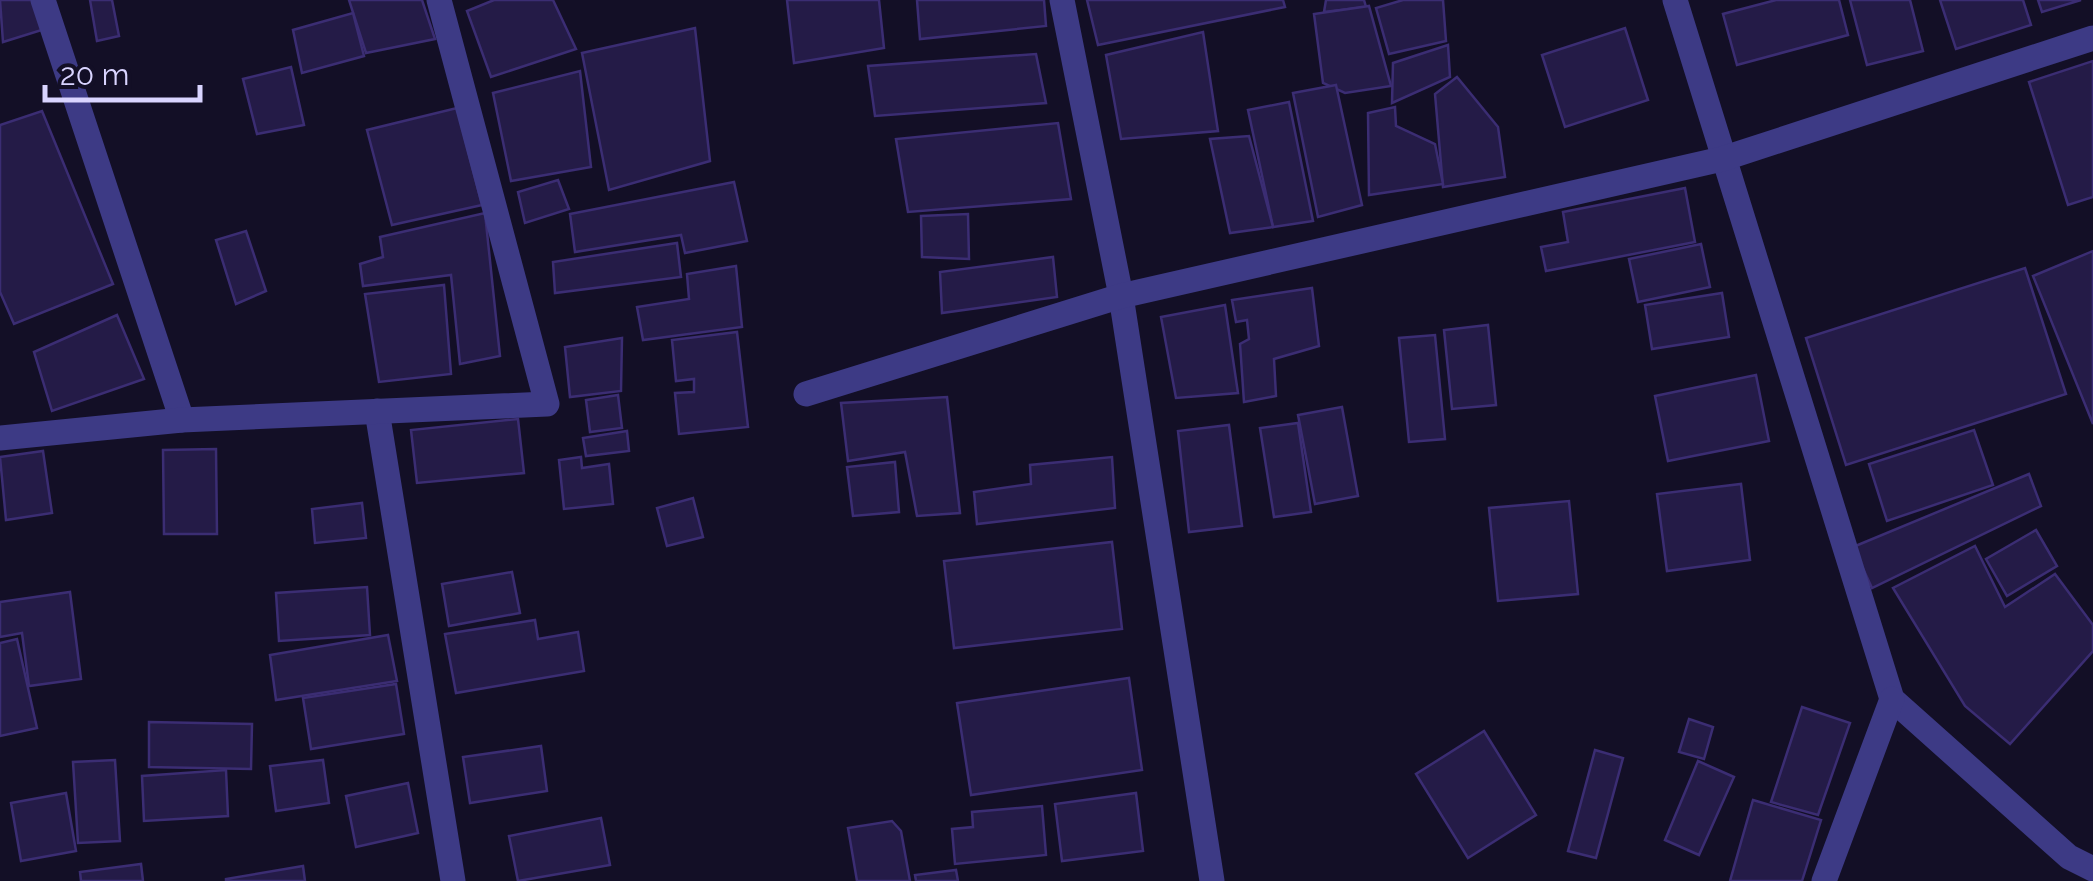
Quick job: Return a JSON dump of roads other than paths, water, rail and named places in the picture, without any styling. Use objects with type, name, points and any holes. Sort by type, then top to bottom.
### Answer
[{"type":"street","points":[[43,0],[182,420]]},
{"type":"street","points":[[2,431],[547,404],[439,0]]},
{"type":"street","points":[[1062,0],[1121,296],[1212,881]]},
{"type":"street","points":[[1675,0],[1892,699],[2069,857],[2093,869]]},
{"type":"street","points":[[806,394],[1121,296],[1722,159],[2093,38]]},
{"type":"street","points":[[377,411],[452,881]]},
{"type":"street","points":[[1824,881],[1892,699]]}]
